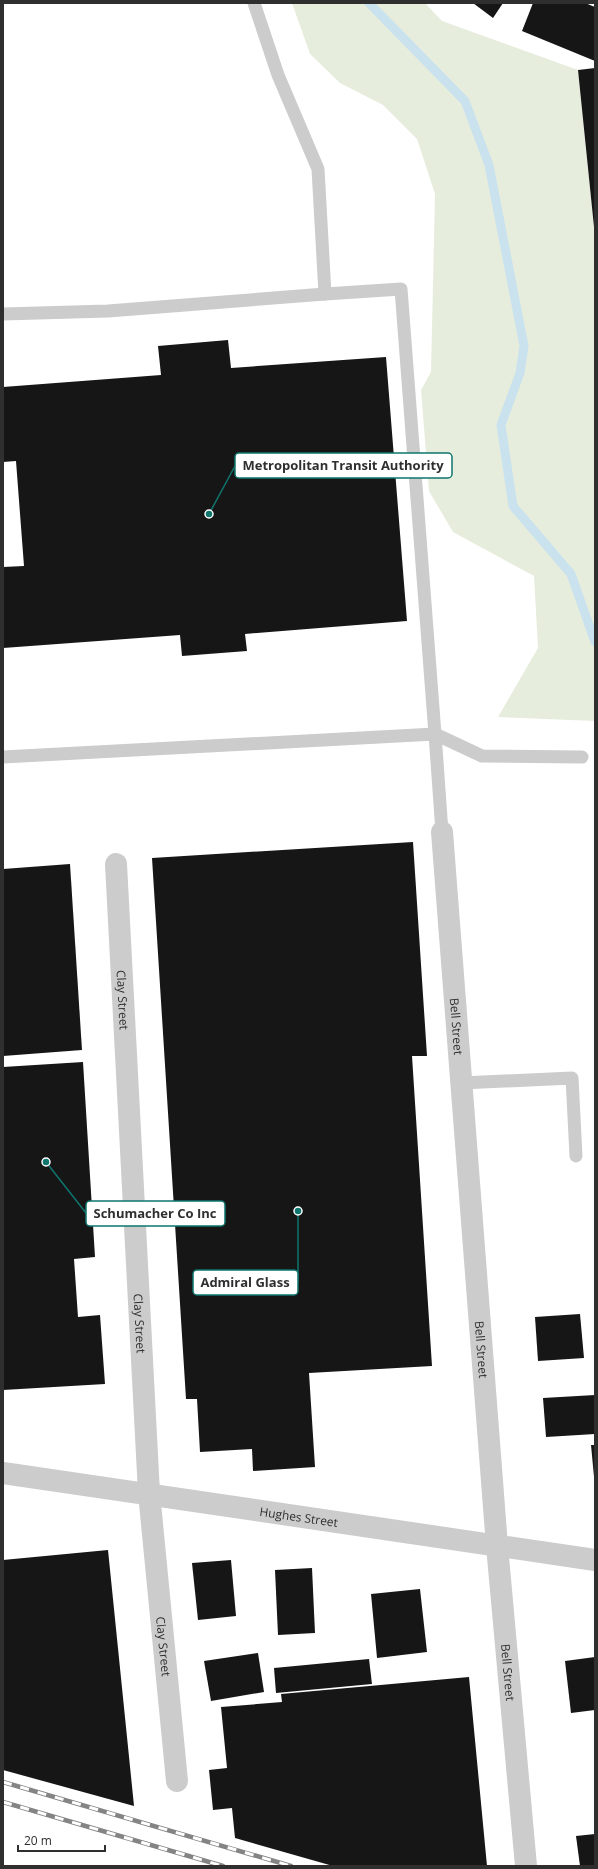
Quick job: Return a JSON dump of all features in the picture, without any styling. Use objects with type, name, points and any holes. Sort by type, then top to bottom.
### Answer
[{"type":"street","name":"Bell Street","points":[[442,832],[497,1546],[526,1866]]},
{"type":"street","name":"Clay Street","points":[[116,864],[148,1494],[177,1781]]},
{"type":"street","name":"Hughes Street","points":[[3,1473],[595,1560]]},
{"type":"lane","points":[[254,3],[278,75],[318,169],[325,294]]},
{"type":"lane","points":[[3,314],[108,311],[401,289],[442,832]]},
{"type":"lane","points":[[3,757],[435,734],[482,756],[582,757]]},
{"type":"lane","points":[[461,1083],[572,1078],[576,1156]]},
{"type":"green space","points":[[292,3],[425,3],[442,21],[578,70],[595,237],[595,721],[498,717],[538,648],[534,576],[453,532],[429,491],[421,390],[431,372],[435,194],[417,139],[383,105],[340,83],[310,54]]},
{"type":"building","points":[[473,3],[503,3],[493,18]]},
{"type":"building","points":[[533,3],[585,3],[595,7],[595,61],[522,31]]},
{"type":"building","points":[[595,68],[595,227],[594,227],[578,70]]},
{"type":"building","points":[[228,340],[231,368],[386,357],[407,621],[245,634],[247,651],[182,656],[180,635],[3,648],[3,567],[24,566],[16,461],[3,462],[3,387],[161,375],[158,346]]},
{"type":"building","points":[[413,842],[427,1056],[412,1056],[432,1366],[309,1373],[315,1467],[253,1471],[252,1449],[200,1452],[197,1399],[186,1399],[152,858]]},
{"type":"building","points":[[70,864],[82,1050],[3,1056],[3,869]]},
{"type":"building","points":[[83,1062],[95,1257],[74,1259],[78,1317],[100,1315],[105,1384],[3,1390],[3,1067]]},
{"type":"building","points":[[580,1314],[584,1358],[538,1361],[535,1317]]},
{"type":"building","points":[[595,1395],[595,1434],[546,1437],[543,1398]]},
{"type":"building","points":[[591,1445],[595,1445],[595,1477],[594,1477]]},
{"type":"building","points":[[108,1550],[134,1806],[3,1770],[3,1560]]},
{"type":"building","points":[[231,1560],[236,1616],[198,1620],[192,1563]]},
{"type":"building","points":[[312,1568],[315,1633],[278,1635],[275,1570]]},
{"type":"building","points":[[420,1589],[427,1652],[377,1658],[371,1594]]},
{"type":"building","points":[[258,1653],[264,1692],[211,1701],[204,1661]]},
{"type":"building","points":[[595,1657],[595,1710],[571,1713],[565,1661]]},
{"type":"building","points":[[369,1659],[372,1684],[276,1693],[274,1668]]},
{"type":"building","points":[[469,1677],[487,1866],[333,1866],[235,1838],[232,1808],[213,1810],[209,1770],[227,1768],[221,1707],[282,1702],[281,1694]]},
{"type":"building","points":[[595,1834],[595,1866],[580,1866],[576,1836]]},
{"type":"waterway","points":[[369,3],[465,101],[489,165],[524,346],[520,373],[501,425],[513,506],[571,574],[595,642]]},
{"type":"railway","points":[[3,1782],[291,1866]]},
{"type":"railway","points":[[3,1802],[223,1866]]},
{"type":"place","name":"Metropolitan Transit Authority","points":[[209,514]]},
{"type":"place","name":"Schumacher Co Inc","points":[[46,1162]]},
{"type":"place","name":"Admiral Glass","points":[[298,1211]]}]
